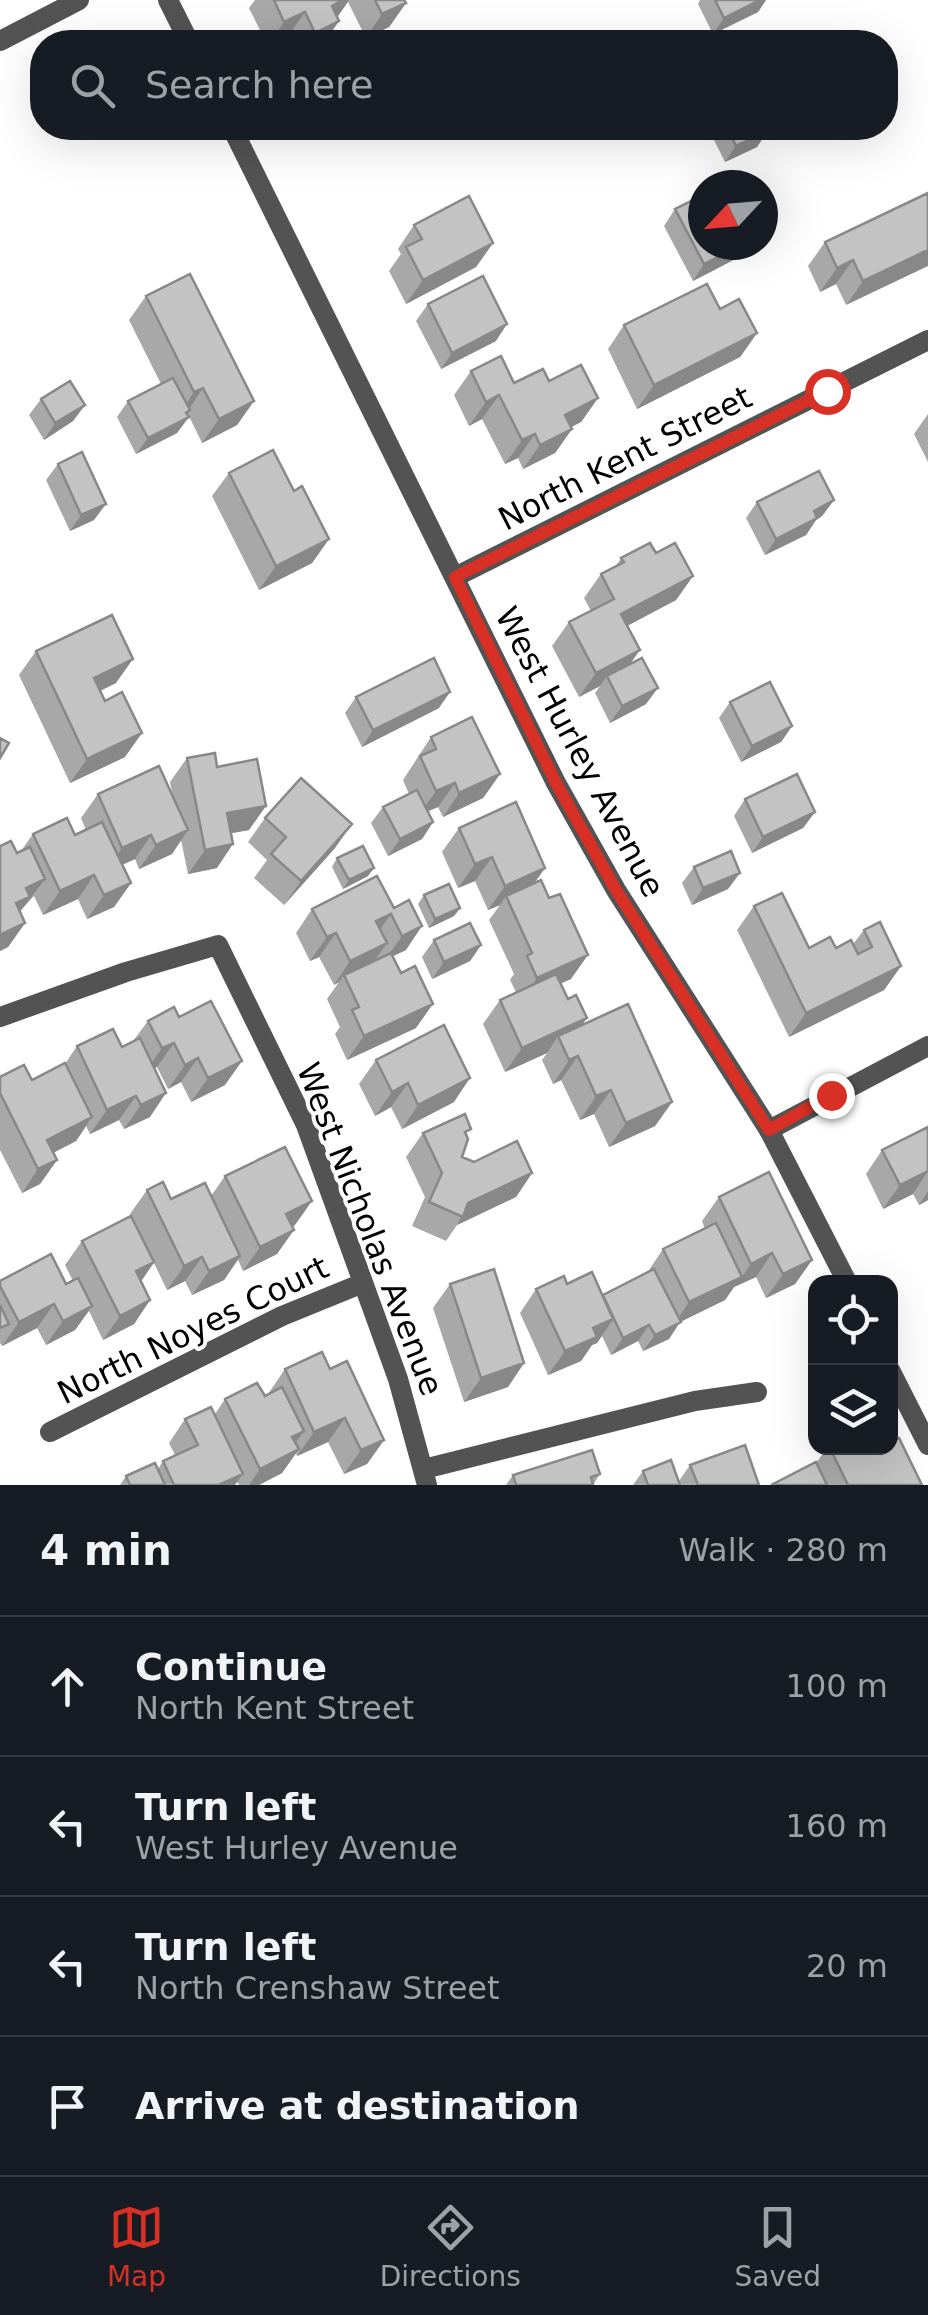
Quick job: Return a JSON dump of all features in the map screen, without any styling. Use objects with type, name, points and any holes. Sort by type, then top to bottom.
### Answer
[{"type":"street","points":[[0,41],[79,0]]},
{"type":"street","points":[[168,0],[183,30]]},
{"type":"street","name":"West Hurley Avenue","points":[[238,140],[556,783],[616,890],[769,1130],[843,1275]]},
{"type":"street","name":"North Kent Street","points":[[455,577],[928,340]]},
{"type":"street","name":"West Nicholas Avenue","points":[[0,1017],[126,972],[218,945],[306,1125],[398,1380],[425,1477]]},
{"type":"street","points":[[769,1130],[928,1046]]},
{"type":"street","name":"North Noyes Court","points":[[50,1432],[282,1316],[363,1283]]},
{"type":"street","points":[[898,1386],[928,1445]]},
{"type":"street","points":[[425,1477],[695,1401],[756,1392]]},
{"type":"building","points":[[274,0],[343,0],[332,6],[339,21],[321,30],[314,30],[305,12],[284,22]]},
{"type":"building","points":[[375,0],[404,0],[406,3],[382,14]]},
{"type":"building","points":[[715,0],[760,0],[724,18]]},
{"type":"building","points":[[928,193],[928,250],[863,281],[853,260],[837,268],[825,242]]},
{"type":"building","points":[[469,196],[493,243],[423,280],[406,247],[422,239],[414,225]]},
{"type":"building","points":[[688,202],[688,234],[675,209]]},
{"type":"building","points":[[190,274],[254,401],[219,419],[203,388],[194,392],[146,296]]},
{"type":"building","points":[[483,276],[507,324],[452,353],[428,304]]},
{"type":"building","points":[[707,284],[720,309],[739,299],[757,333],[654,385],[624,325]]},
{"type":"building","points":[[501,356],[514,383],[543,369],[549,381],[581,365],[598,398],[565,415],[572,429],[540,445],[535,434],[522,440],[499,395],[486,402],[471,371]]},
{"type":"building","points":[[173,378],[190,410],[186,413],[189,417],[148,438],[128,401]]},
{"type":"building","points":[[70,381],[85,405],[55,423],[41,399]]},
{"type":"building","points":[[273,450],[294,491],[302,486],[329,539],[276,566],[229,473]]},
{"type":"building","points":[[82,452],[106,504],[81,515],[58,464]]},
{"type":"building","points":[[819,471],[834,500],[814,511],[817,518],[776,539],[757,502]]},
{"type":"building","points":[[650,543],[656,553],[675,543],[693,576],[621,614],[640,650],[596,673],[569,622],[614,599],[601,574]]},
{"type":"building","points":[[112,615],[133,659],[94,678],[105,701],[122,692],[142,733],[87,759],[36,651]]},
{"type":"building","points":[[434,658],[450,692],[373,730],[356,697]]},
{"type":"building","points":[[642,658],[658,688],[622,706],[607,676]]},
{"type":"building","points":[[770,682],[792,726],[752,746],[730,702]]},
{"type":"building","points":[[472,717],[500,774],[459,793],[455,783],[436,791],[420,756],[436,749],[431,737]]},
{"type":"building","points":[[0,738],[9,743],[0,758]]},
{"type":"building","points":[[215,753],[217,767],[257,759],[266,806],[227,813],[233,844],[205,850],[187,758]]},
{"type":"building","points":[[159,766],[188,830],[156,845],[151,835],[122,848],[98,794]]},
{"type":"building","points":[[797,774],[815,812],[763,837],[745,799]]},
{"type":"building","points":[[301,778],[352,824],[301,881],[271,854],[286,837],[265,818]]},
{"type":"building","points":[[417,790],[433,822],[400,839],[383,807]]},
{"type":"building","points":[[516,802],[545,868],[505,886],[492,857],[475,864],[459,828]]},
{"type":"building","points":[[67,818],[75,835],[102,822],[131,883],[104,895],[94,875],[60,891],[33,834]]},
{"type":"building","points":[[11,841],[17,853],[30,847],[45,879],[26,888],[30,897],[16,903],[25,923],[0,935],[0,846]]},
{"type":"building","points":[[363,846],[374,868],[349,880],[337,858]]},
{"type":"building","points":[[731,851],[740,873],[703,888],[694,867]]},
{"type":"building","points":[[377,876],[394,908],[409,900],[422,926],[402,936],[391,914],[376,921],[387,943],[350,961],[336,933],[327,937],[312,909]]},
{"type":"building","points":[[541,880],[549,898],[560,894],[588,955],[537,978],[527,956],[532,953],[506,896]]},
{"type":"building","points":[[449,884],[460,908],[435,919],[424,895]]},
{"type":"building","points":[[782,893],[809,948],[830,937],[836,948],[851,940],[858,954],[872,947],[864,930],[880,922],[901,966],[806,1013],[754,906]]},
{"type":"building","points":[[470,923],[481,945],[444,962],[434,940]]},
{"type":"building","points":[[391,953],[401,973],[415,966],[433,1004],[364,1036],[352,1010],[359,1007],[344,975]]},
{"type":"building","points":[[556,974],[568,999],[576,995],[587,1018],[522,1048],[500,1000]]},
{"type":"building","points":[[211,1001],[242,1061],[208,1078],[198,1058],[185,1065],[174,1043],[162,1048],[148,1021],[174,1007],[179,1017]]},
{"type":"building","points":[[628,1004],[672,1102],[626,1123],[611,1090],[596,1096],[578,1056],[569,1060],[558,1036]]},
{"type":"building","points":[[444,1025],[470,1078],[418,1105],[408,1083],[392,1092],[376,1060]]},
{"type":"building","points":[[113,1029],[122,1047],[140,1038],[166,1093],[141,1105],[136,1096],[107,1110],[77,1046]]},
{"type":"building","points":[[65,1063],[92,1117],[47,1140],[57,1160],[38,1169],[0,1093],[0,1077],[24,1065],[32,1080]]},
{"type":"building","points":[[465,1114],[471,1129],[465,1132],[468,1139],[462,1157],[474,1162],[517,1141],[532,1173],[468,1203],[463,1217],[429,1202],[442,1173],[423,1133]]},
{"type":"building","points":[[928,1127],[928,1171],[900,1185],[882,1150]]},
{"type":"building","points":[[285,1147],[312,1201],[286,1214],[294,1230],[260,1247],[225,1176]]},
{"type":"building","points":[[769,1172],[812,1260],[783,1274],[772,1253],[751,1264],[719,1197]]},
{"type":"building","points":[[163,1182],[171,1199],[205,1183],[240,1256],[209,1271],[202,1257],[184,1266],[147,1190]]},
{"type":"building","points":[[131,1216],[154,1262],[136,1271],[150,1300],[120,1316],[82,1241]]},
{"type":"building","points":[[716,1223],[742,1277],[689,1302],[663,1249]]},
{"type":"building","points":[[51,1254],[66,1284],[78,1278],[92,1306],[63,1321],[54,1304],[19,1322],[0,1281]]},
{"type":"building","points":[[494,1269],[524,1363],[481,1378],[450,1284]]},
{"type":"building","points":[[654,1269],[681,1322],[655,1335],[649,1325],[623,1338],[603,1295]]},
{"type":"building","points":[[592,1272],[613,1319],[593,1328],[597,1337],[565,1351],[536,1289],[564,1276],[567,1284]]},
{"type":"building","points":[[0,1305],[9,1324],[0,1328]]},
{"type":"building","points":[[322,1352],[330,1369],[347,1361],[384,1440],[361,1450],[345,1418],[314,1432],[285,1369]]},
{"type":"building","points":[[257,1383],[265,1396],[282,1387],[304,1431],[292,1437],[299,1449],[260,1469],[225,1399]]},
{"type":"building","points":[[211,1407],[243,1474],[219,1485],[174,1485],[163,1461],[198,1445],[185,1419]]},
{"type":"building","points":[[898,1438],[922,1485],[848,1485],[833,1455],[898,1455]]},
{"type":"building","points":[[745,1445],[759,1485],[698,1485],[690,1465]]},
{"type":"building","points":[[592,1450],[600,1474],[591,1477],[593,1485],[516,1485],[513,1475]]},
{"type":"building","points":[[671,1460],[680,1485],[648,1485],[643,1471]]},
{"type":"building","points":[[816,1462],[827,1485],[771,1485]]},
{"type":"building","points":[[155,1463],[165,1485],[130,1485],[126,1476]]},
{"type":"route","points":[[827,391],[455,577],[556,783],[616,890],[769,1130],[831,1095]]}]
